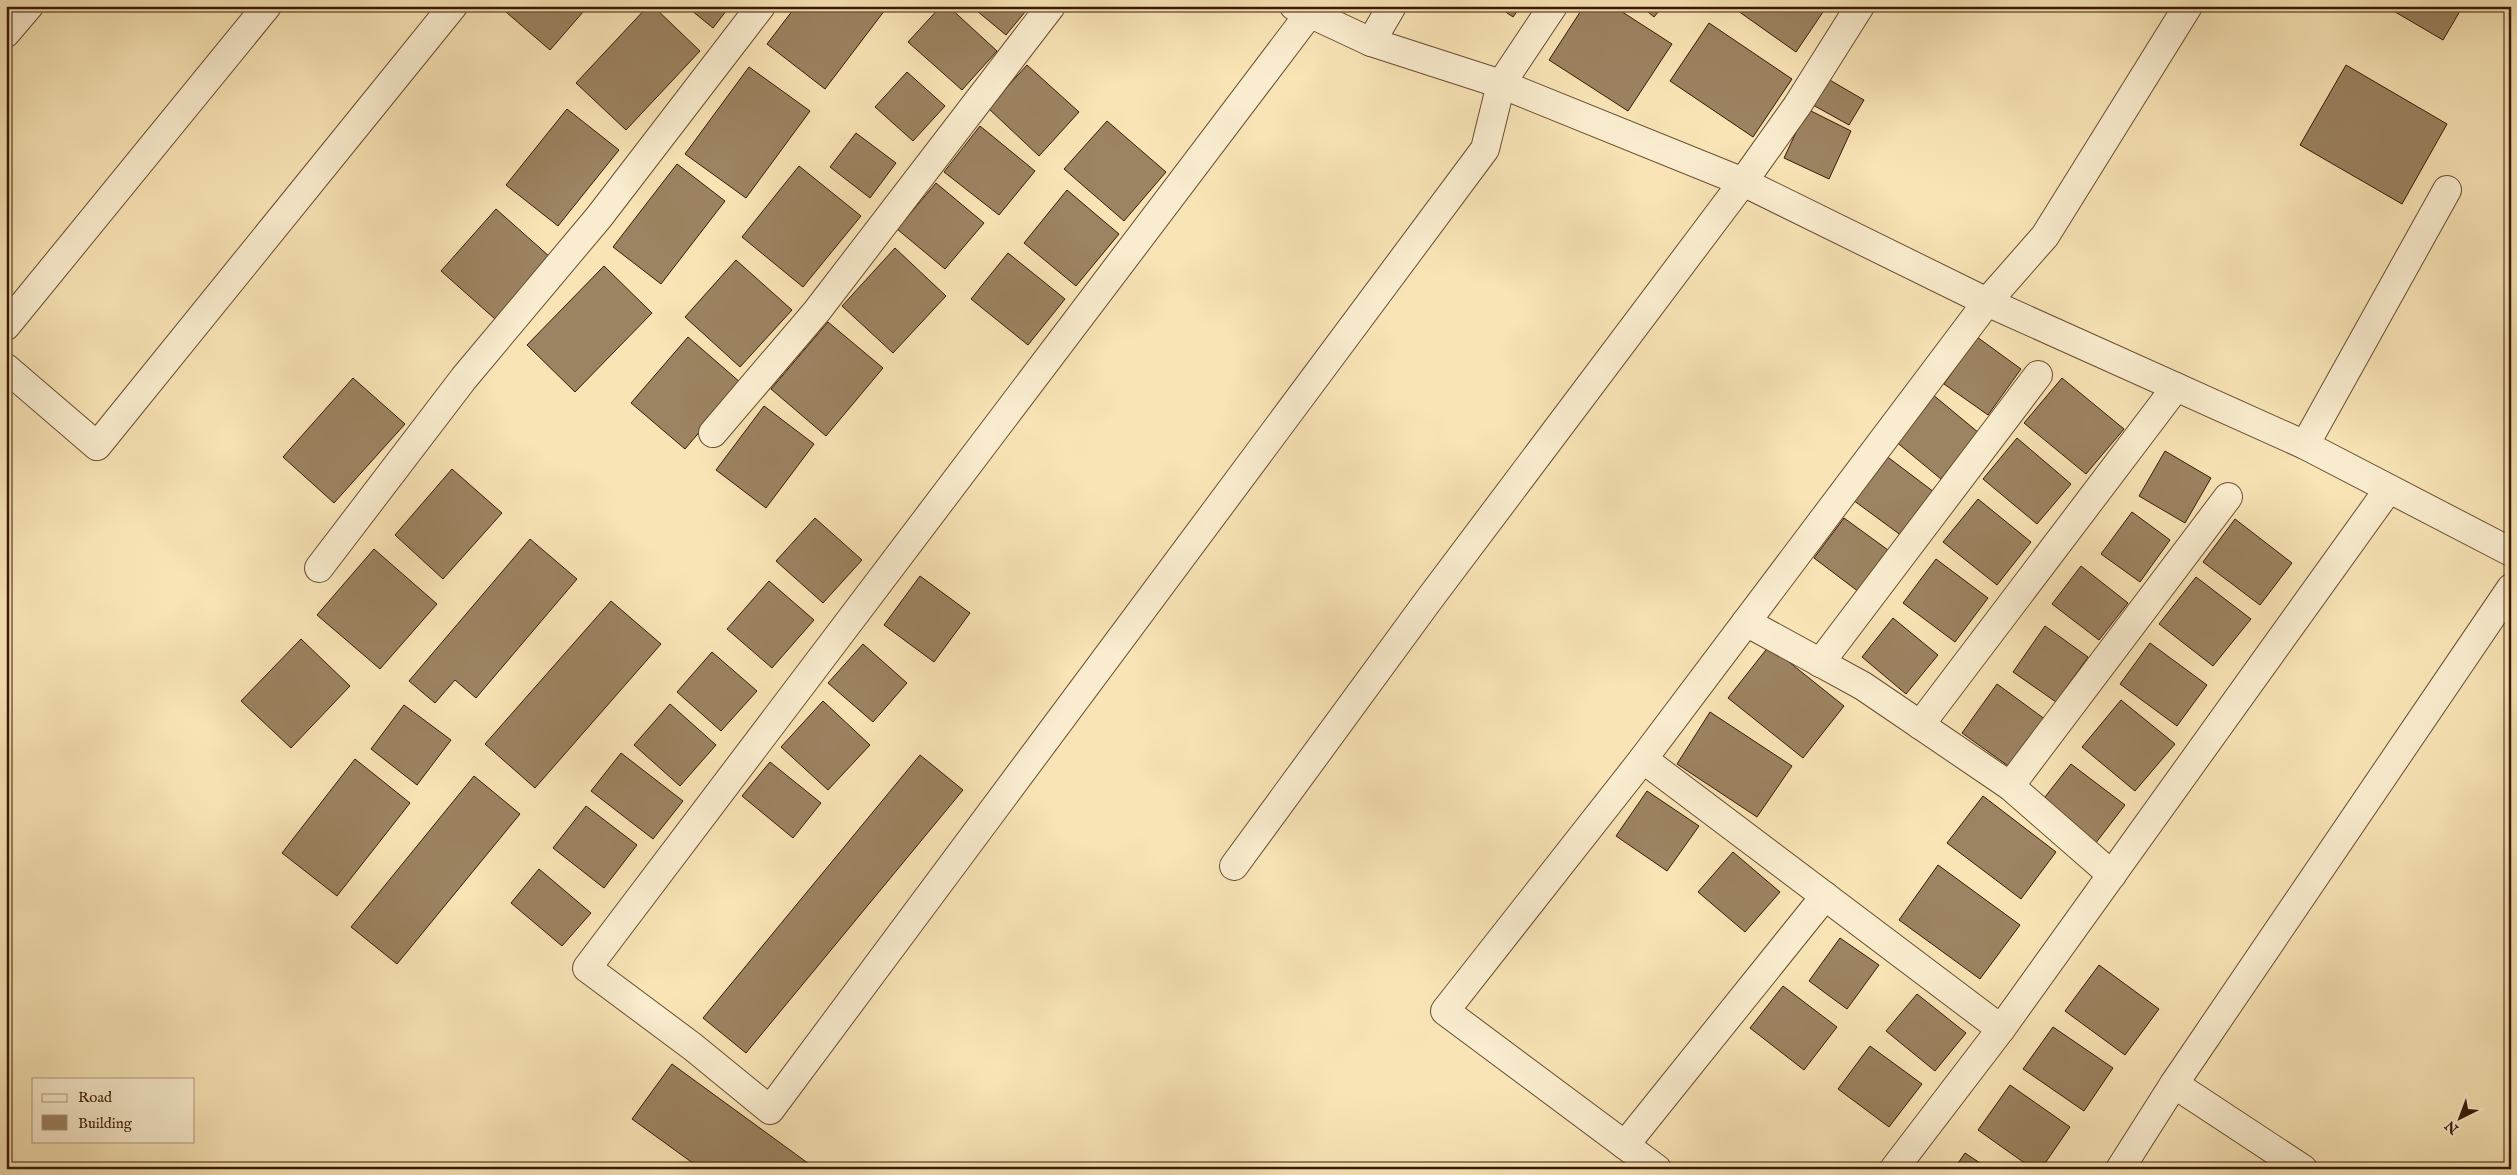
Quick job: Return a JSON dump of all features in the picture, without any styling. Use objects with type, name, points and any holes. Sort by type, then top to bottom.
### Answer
[{"type":"street","points":[[6,33],[29,6]]},
{"type":"street","points":[[6,326],[267,6]]},
{"type":"street","points":[[6,368],[98,446],[453,6]]},
{"type":"street","points":[[319,568],[464,378],[600,218],[761,6]]},
{"type":"street","points":[[713,433],[817,311],[1051,6]]},
{"type":"street","points":[[1371,42],[1392,6]]},
{"type":"street","points":[[1553,6],[1501,84],[1485,149],[770,1110],[693,1047],[587,968],[1302,10],[1371,42],[1501,84],[1743,182],[1987,302],[2305,445],[2388,490],[2511,552]]},
{"type":"street","points":[[1234,866],[1428,601],[1743,182],[1797,106],[1860,6]]},
{"type":"street","points":[[1657,1169],[1444,1011],[1643,759],[1987,302],[2045,236],[2188,6]]},
{"type":"street","points":[[2305,445],[2447,190]]},
{"type":"street","points":[[1820,663],[2038,375]]},
{"type":"street","points":[[1920,725],[2176,387]]},
{"type":"street","points":[[1894,1169],[2001,1029],[2388,490]]},
{"type":"street","points":[[2010,786],[2228,497]]},
{"type":"street","points":[[2120,1169],[2174,1084],[2511,588]]},
{"type":"street","points":[[1746,622],[1863,686],[2010,786],[2112,875]]},
{"type":"street","points":[[1643,759],[2001,1029]]},
{"type":"street","points":[[1625,1145],[1825,896]]},
{"type":"street","points":[[2174,1084],[2303,1169]]},
{"type":"building","points":[[499,6],[576,6],[583,12],[550,50]]},
{"type":"building","points":[[648,6],[653,6],[700,51],[626,130],[576,83]]},
{"type":"building","points":[[686,6],[730,6],[713,28]]},
{"type":"building","points":[[796,6],[888,6],[825,89],[767,44]]},
{"type":"building","points":[[941,6],[948,6],[997,51],[962,90],[908,42]]},
{"type":"building","points":[[971,6],[1030,6],[1006,35]]},
{"type":"building","points":[[1497,6],[1521,6],[1513,17]]},
{"type":"building","points":[[1584,6],[1613,6],[1672,44],[1628,111],[1549,60]]},
{"type":"building","points":[[1641,6],[1663,6],[1654,17]]},
{"type":"building","points":[[1731,6],[1827,6],[1796,52]]},
{"type":"building","points":[[2385,6],[2463,6],[2443,40]]},
{"type":"building","points":[[1709,23],[1792,79],[1753,137],[1670,81]]},
{"type":"building","points":[[1027,65],[1079,112],[1039,156],[988,108]]},
{"type":"building","points":[[2346,65],[2447,124],[2402,204],[2300,145]]},
{"type":"building","points":[[749,67],[810,111],[746,198],[685,154]]},
{"type":"building","points":[[907,72],[945,106],[913,141],[875,107]]},
{"type":"building","points":[[1828,79],[1864,100],[1849,125],[1813,105]]},
{"type":"building","points":[[567,109],[619,150],[558,226],[506,185]]},
{"type":"building","points":[[1807,109],[1851,131],[1829,179],[1784,158]]},
{"type":"building","points":[[1107,121],[1166,172],[1124,221],[1064,169]]},
{"type":"building","points":[[980,126],[1035,171],[999,215],[944,172]]},
{"type":"building","points":[[856,133],[896,163],[870,198],[830,167]]},
{"type":"building","points":[[677,164],[725,201],[661,284],[613,247]]},
{"type":"building","points":[[799,166],[861,216],[803,287],[742,237]]},
{"type":"building","points":[[936,183],[984,223],[945,269],[897,229]]},
{"type":"building","points":[[1067,190],[1119,234],[1076,286],[1024,243]]},
{"type":"building","points":[[496,209],[550,257],[495,319],[441,271]]},
{"type":"building","points":[[895,248],[946,296],[893,353],[842,306]]},
{"type":"building","points":[[1008,253],[1065,299],[1028,345],[971,299]]},
{"type":"building","points":[[736,260],[792,310],[740,367],[685,317]]},
{"type":"building","points":[[604,266],[652,313],[575,392],[527,345]]},
{"type":"building","points":[[828,322],[883,368],[826,436],[771,389]]},
{"type":"building","points":[[688,337],[741,383],[685,449],[631,403]]},
{"type":"building","points":[[1977,337],[2021,369],[1988,415],[1944,384]]},
{"type":"building","points":[[353,378],[405,424],[334,503],[283,457]]},
{"type":"building","points":[[2062,378],[2124,429],[2086,474],[2024,423]]},
{"type":"building","points":[[1932,394],[1979,433],[1941,479],[1894,440]]},
{"type":"building","points":[[764,406],[814,444],[766,508],[716,470]]},
{"type":"building","points":[[2017,438],[2071,484],[2037,524],[1983,479]]},
{"type":"building","points":[[2165,451],[2211,478],[2185,523],[2139,496]]},
{"type":"building","points":[[1885,455],[1934,492],[1902,536],[1853,500]]},
{"type":"building","points":[[452,469],[502,513],[443,579],[395,535]]},
{"type":"building","points":[[1978,499],[2031,542],[1997,585],[1943,542]]},
{"type":"building","points":[[2132,512],[2170,540],[2140,582],[2101,554]]},
{"type":"building","points":[[815,518],[862,560],[823,603],[776,561]]},
{"type":"building","points":[[1844,518],[1888,550],[1859,592],[1814,558]]},
{"type":"building","points":[[2235,519],[2292,563],[2260,605],[2203,562]]},
{"type":"building","points":[[530,539],[577,579],[476,698],[455,680],[435,703],[409,681]]},
{"type":"building","points":[[374,549],[437,604],[380,669],[317,615]]},
{"type":"building","points":[[1936,559],[1988,598],[1955,642],[1903,603]]},
{"type":"building","points":[[2081,566],[2128,603],[2099,640],[2052,604]]},
{"type":"building","points":[[920,576],[970,613],[934,662],[884,625]]},
{"type":"building","points":[[2196,577],[2251,619],[2213,666],[2159,624]]},
{"type":"building","points":[[769,581],[814,620],[772,668],[727,629]]},
{"type":"building","points":[[611,601],[661,644],[535,788],[485,744]]},
{"type":"building","points":[[1893,618],[1938,655],[1906,694],[1862,657]]},
{"type":"building","points":[[2045,626],[2088,657],[2056,702],[2013,672]]},
{"type":"building","points":[[301,639],[350,686],[291,748],[241,701]]},
{"type":"building","points":[[2150,643],[2207,685],[2177,726],[2120,684]]},
{"type":"building","points":[[863,644],[907,683],[873,722],[828,683]]},
{"type":"building","points":[[1769,646],[1844,706],[1803,758],[1728,698]]},
{"type":"building","points":[[712,652],[757,691],[721,731],[677,692]]},
{"type":"building","points":[[1997,684],[2046,720],[2011,768],[1962,733]]},
{"type":"building","points":[[2121,700],[2175,744],[2135,791],[2082,747]]},
{"type":"building","points":[[823,701],[870,745],[828,790],[781,747]]},
{"type":"building","points":[[670,704],[716,745],[680,786],[634,745]]},
{"type":"building","points":[[404,705],[451,740],[417,785],[371,749]]},
{"type":"building","points":[[1710,712],[1792,766],[1757,817],[1677,764]]},
{"type":"building","points":[[621,753],[683,801],[653,839],[591,791]]},
{"type":"building","points":[[920,755],[963,790],[746,1053],[703,1018]]},
{"type":"building","points":[[355,759],[410,803],[337,896],[282,853]]},
{"type":"building","points":[[770,762],[821,803],[793,838],[742,796]]},
{"type":"building","points":[[2071,764],[2125,805],[2095,844],[2041,802]]},
{"type":"building","points":[[474,776],[520,814],[397,964],[351,927]]},
{"type":"building","points":[[1647,791],[1699,826],[1667,871],[1616,836]]},
{"type":"building","points":[[1983,796],[2056,852],[2021,899],[1947,843]]},
{"type":"building","points":[[586,806],[637,845],[604,888],[553,848]]},
{"type":"building","points":[[1733,852],[1780,892],[1745,932],[1698,892]]},
{"type":"building","points":[[1938,865],[2020,925],[1980,979],[1899,920]]},
{"type":"building","points":[[539,869],[591,913],[562,946],[511,903]]},
{"type":"building","points":[[1840,938],[1879,965],[1847,1009],[1809,981]]},
{"type":"building","points":[[2099,965],[2159,1009],[2125,1055],[2065,1011]]},
{"type":"building","points":[[1783,986],[1837,1027],[1804,1070],[1750,1028]]},
{"type":"building","points":[[1917,994],[1966,1033],[1935,1071],[1886,1031]]},
{"type":"building","points":[[2053,1027],[2113,1068],[2084,1111],[2023,1069]]},
{"type":"building","points":[[1870,1046],[1922,1084],[1889,1127],[1838,1089]]},
{"type":"building","points":[[672,1064],[816,1169],[701,1169],[632,1119]]},
{"type":"building","points":[[2010,1085],[2070,1127],[2041,1169],[2033,1169],[1978,1130]]},
{"type":"building","points":[[1965,1153],[1989,1169],[1954,1169]]}]
